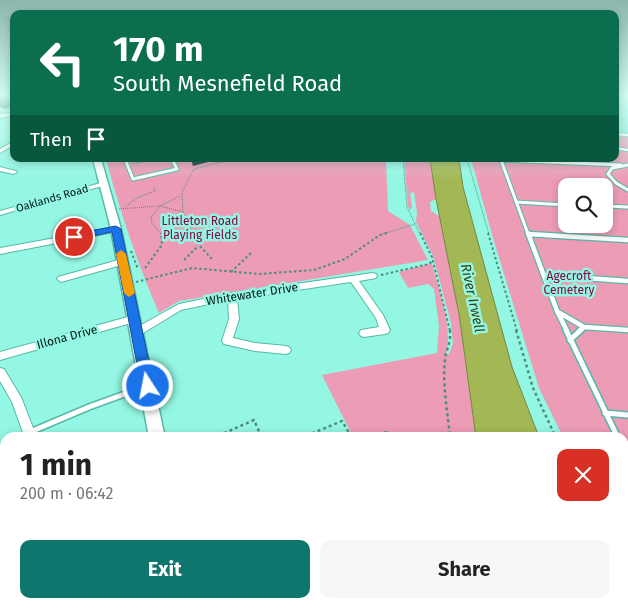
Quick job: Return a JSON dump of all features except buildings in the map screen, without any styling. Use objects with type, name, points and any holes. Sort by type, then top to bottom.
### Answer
[{"type":"street","points":[[99,162],[135,319],[156,432]]},
{"type":"street","points":[[0,170],[14,172]]},
{"type":"street","name":"Oaklands Road","points":[[0,213],[104,184]]},
{"type":"street","points":[[0,252],[116,229]]},
{"type":"street","points":[[62,279],[122,262]]},
{"type":"street","name":"Whitewater Drive","points":[[137,332],[179,307],[232,296],[374,276]]},
{"type":"street","points":[[353,280],[380,317],[385,330],[364,333]]},
{"type":"street","points":[[232,296],[234,319],[227,341],[255,347],[286,350]]},
{"type":"street","name":"Illona Drive","points":[[0,356],[135,319]]},
{"type":"street","points":[[0,372],[18,400],[29,432]]},
{"type":"lane","points":[[126,162],[133,179],[177,169],[174,162]]},
{"type":"lane","points":[[502,162],[557,311],[615,432]]},
{"type":"lane","points":[[552,162],[620,166]]},
{"type":"lane","points":[[628,165],[612,168],[608,174],[616,184],[628,190]]},
{"type":"lane","points":[[516,202],[558,204]]},
{"type":"lane","points":[[613,206],[628,207]]},
{"type":"lane","points":[[528,234],[628,240]]},
{"type":"lane","points":[[544,275],[628,281]]},
{"type":"lane","points":[[557,311],[584,327],[628,330]]},
{"type":"lane","points":[[570,340],[584,327]]},
{"type":"lane","points":[[36,432],[89,407],[148,386]]},
{"type":"lane","points":[[605,413],[628,415]]},
{"type":"path","points":[[128,165],[142,162]]},
{"type":"path","points":[[212,259],[198,244],[183,212],[180,196],[194,169],[226,162]]},
{"type":"path","points":[[403,162],[407,207],[415,224],[422,233],[433,260],[449,322],[451,342],[445,359],[445,371],[450,432]]},
{"type":"path","points":[[468,162],[533,388],[553,432]]},
{"type":"path","points":[[125,207],[137,198],[155,191],[154,187]]},
{"type":"path","points":[[145,268],[162,245],[161,232],[152,223],[151,217],[160,206],[180,196]]},
{"type":"path","points":[[112,211],[125,207],[160,206],[183,212]]},
{"type":"path","points":[[127,284],[192,268],[273,274],[322,268],[345,259],[380,235],[415,224]]},
{"type":"path","points":[[184,260],[193,253],[198,244]]},
{"type":"path","points":[[231,272],[252,252]]},
{"type":"path","points":[[374,276],[429,264],[433,260]]},
{"type":"path","points":[[226,432],[254,420],[259,432]]},
{"type":"path","points":[[315,432],[342,420],[349,432]]},
{"type":"shaded area","points":[[619,123],[628,123],[628,137],[619,136]]},
{"type":"green space","name":"Agecroft Cemetery","points":[[619,136],[628,137],[628,432],[561,432],[539,388],[472,162],[619,162]]},
{"type":"green space","name":"Littleton Road Playing Fields","points":[[107,162],[386,162],[388,211],[410,225],[428,260],[179,301],[159,313],[143,275]]},
{"type":"green space","points":[[404,162],[430,162],[436,199],[430,202],[431,211],[439,216],[442,228],[459,314],[475,432],[350,432],[322,375],[437,353],[439,326],[434,289],[428,284],[408,288],[399,272],[432,263],[446,320],[448,343],[446,354],[449,354],[453,343],[451,323],[433,256],[416,222],[417,213],[414,192],[410,193],[412,207],[410,210],[408,206]]},
{"type":"water","name":"River Irwell","points":[[430,162],[459,162],[463,187],[512,367],[537,432],[475,432],[459,314]]},
{"type":"slow traffic","points":[[121,254],[129,293]]},
{"type":"route","points":[[74,237],[116,229],[148,386]]}]
